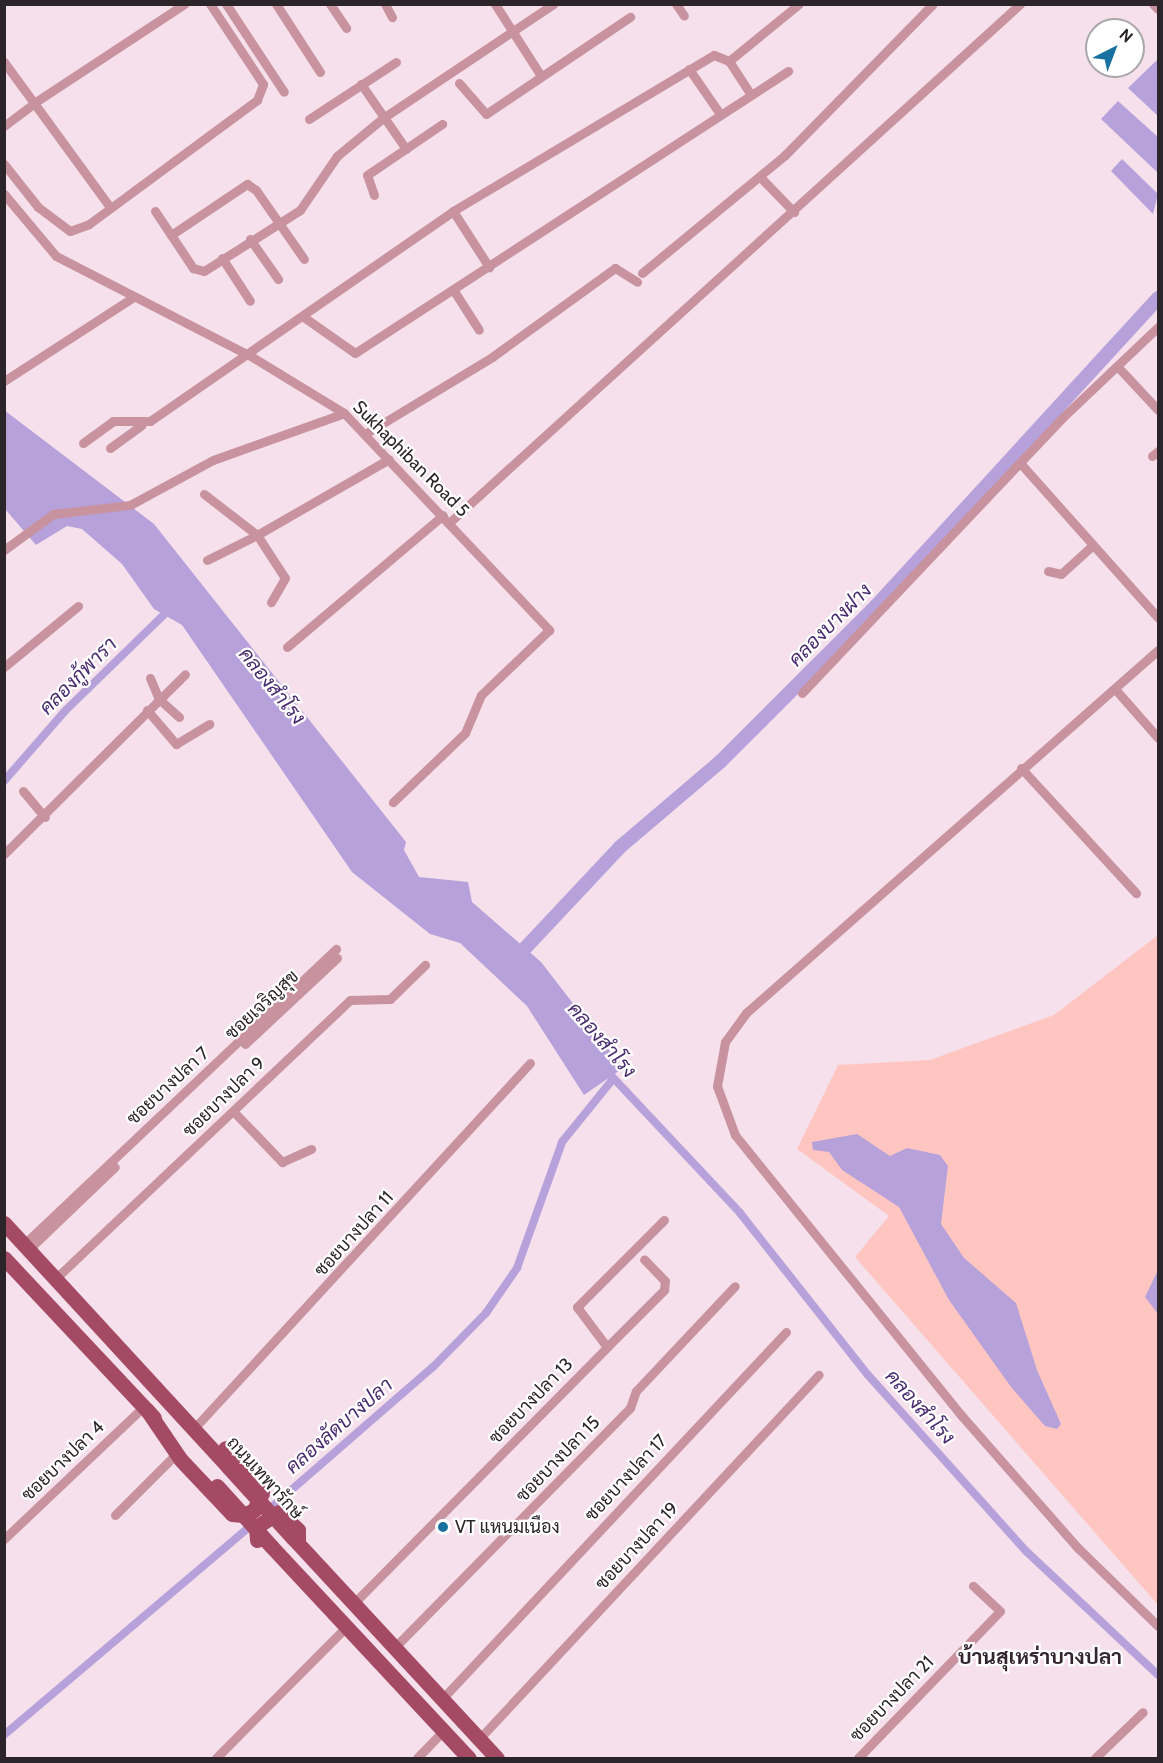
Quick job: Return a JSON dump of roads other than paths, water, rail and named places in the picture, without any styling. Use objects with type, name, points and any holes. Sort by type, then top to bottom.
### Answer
[{"type":"main road","name":"ถนนเทพารักษ์","points":[[4,1223],[497,1758]]},
{"type":"main road","points":[[4,1258],[146,1408],[469,1758]]},
{"type":"main road","points":[[146,1408],[177,1453],[232,1514],[254,1510],[261,1499],[259,1487],[199,1423],[157,1389]]},
{"type":"main road","points":[[274,1548],[266,1550],[254,1534],[271,1513],[285,1515],[295,1525],[296,1540]]},
{"type":"street","points":[[4,126],[34,103],[184,4]]},
{"type":"street","points":[[4,164],[59,227],[70,231],[89,224],[109,206],[263,94],[263,84],[210,4]]},
{"type":"street","points":[[226,4],[284,92]]},
{"type":"street","points":[[276,4],[320,72]]},
{"type":"street","points":[[330,4],[345,28]]},
{"type":"street","points":[[385,4],[392,17]]},
{"type":"street","points":[[495,4],[541,76]]},
{"type":"street","points":[[155,212],[198,271],[222,258],[277,219],[300,210],[337,156],[383,118],[552,4]]},
{"type":"street","points":[[676,4],[684,15]]},
{"type":"street","points":[[729,61],[799,4]]},
{"type":"street","points":[[642,273],[760,177],[933,4]]},
{"type":"street","points":[[287,647],[446,519],[794,212],[1020,4]]},
{"type":"street","points":[[1153,4],[1158,9]]},
{"type":"street","points":[[459,83],[485,114],[630,17]]},
{"type":"street","points":[[110,448],[305,318],[453,211],[714,55],[729,61],[750,93]]},
{"type":"street","points":[[4,62],[109,206]]},
{"type":"street","points":[[309,119],[396,62]]},
{"type":"street","points":[[689,69],[720,114]]},
{"type":"street","points":[[305,318],[355,353],[454,291],[750,93],[788,71]]},
{"type":"street","points":[[361,84],[406,149]]},
{"type":"street","points":[[374,195],[367,175],[442,124]]},
{"type":"street","points":[[760,177],[794,212]]},
{"type":"street","points":[[171,235],[247,184],[277,219],[304,259]]},
{"type":"street","name":"Sukhaphiban Road 5","points":[[4,194],[47,249],[132,298],[249,356],[344,413],[549,630],[481,695],[465,733],[393,802]]},
{"type":"street","points":[[453,211],[489,267]]},
{"type":"street","points":[[250,239],[278,279]]},
{"type":"street","points":[[222,258],[250,301]]},
{"type":"street","points":[[365,434],[492,357],[615,268],[637,282]]},
{"type":"street","points":[[454,291],[479,330]]},
{"type":"street","points":[[4,381],[132,298]]},
{"type":"street","points":[[802,693],[1117,366],[1158,327]]},
{"type":"street","points":[[1117,366],[1158,410]]},
{"type":"street","points":[[4,550],[18,537],[53,514],[130,505],[213,460],[344,413]]},
{"type":"street","points":[[83,443],[113,421],[126,417],[142,425]]},
{"type":"street","points":[[207,560],[257,535],[389,459]]},
{"type":"street","points":[[1022,464],[1158,618]]},
{"type":"street","points":[[204,494],[257,535],[285,578],[271,602]]},
{"type":"street","points":[[1048,571],[1061,574],[1093,545]]},
{"type":"street","points":[[4,667],[78,606]]},
{"type":"street","points":[[1158,650],[1021,768],[746,1013],[725,1042],[717,1086],[735,1135],[961,1415],[1078,1548],[1158,1626]]},
{"type":"street","points":[[4,854],[45,817],[147,710],[185,674]]},
{"type":"street","points":[[150,678],[159,699],[179,717]]},
{"type":"street","points":[[1115,688],[1158,738]]},
{"type":"street","points":[[147,710],[176,744],[209,724]]},
{"type":"street","points":[[1021,768],[1136,893]]},
{"type":"street","points":[[23,791],[45,817]]},
{"type":"street","name":"ซอยบางปลา 7","points":[[26,1248],[336,953]]},
{"type":"street","name":"ซอยบางปลา 9","points":[[55,1278],[350,1000],[390,999],[425,965]]},
{"type":"street","name":"ซอยบางปลา 11","points":[[199,1423],[530,1063]]},
{"type":"street","points":[[233,1111],[282,1162],[311,1149]]},
{"type":"street","points":[[607,1347],[577,1308],[664,1220]]},
{"type":"street","name":"ซอยบางปลา 13","points":[[354,1603],[664,1290],[665,1281],[644,1259]]},
{"type":"street","name":"ซอยบางปลา 15","points":[[395,1647],[630,1408],[636,1391],[735,1286]]},
{"type":"street","name":"ซอยบางปลา 17","points":[[442,1699],[786,1332]]},
{"type":"street","name":"ซอยบางปลา 19","points":[[479,1739],[819,1375]]},
{"type":"street","name":"ซอยบางปลา 4","points":[[4,1539],[146,1408]]},
{"type":"street","points":[[115,1515],[177,1453]]},
{"type":"street","name":"ซอยบางปลา 21","points":[[858,1758],[1000,1611],[973,1586]]},
{"type":"street","points":[[216,1758],[347,1626]]},
{"type":"street","points":[[1095,1758],[1143,1712]]},
{"type":"street","points":[[417,1758],[443,1731]]},
{"type":"water","points":[[1158,59],[1158,116],[1128,88],[1138,78],[1145,78],[1145,72]]},
{"type":"water","points":[[1118,101],[1158,137],[1158,173],[1101,119]]},
{"type":"water","points":[[1122,159],[1158,194],[1153,214],[1111,171]]},
{"type":"water","points":[[4,410],[154,524],[406,842],[404,850],[419,877],[468,882],[472,902],[541,962],[623,1068],[584,1095],[527,1006],[460,943],[430,934],[352,872],[182,625],[154,609],[122,564],[82,529],[67,526],[36,545],[5,509]]},
{"type":"water","points":[[857,1134],[890,1156],[907,1148],[940,1155],[948,1166],[941,1224],[964,1258],[1016,1303],[1037,1370],[1061,1424],[1057,1429],[1045,1426],[1011,1387],[949,1300],[899,1207],[842,1170],[829,1152],[813,1150],[812,1142]]},
{"type":"water","points":[[1158,1270],[1158,1314],[1145,1297]]},
{"type":"waterway","name":"คลองบางฝาง","points":[[514,960],[620,847],[720,762],[876,606],[1158,298]]},
{"type":"waterway","name":"คลองกู้พารา","points":[[4,781],[66,710],[171,608]]},
{"type":"waterway","name":"คลองสำโรง","points":[[604,1068],[740,1213],[868,1375],[1026,1551],[1158,1675]]},
{"type":"waterway","name":"คลองลัดบางปลา","points":[[266,1512],[433,1367],[486,1313],[517,1268],[562,1142],[613,1079]]},
{"type":"waterway","name":"คลองลัดบางปลา","points":[[4,1735],[254,1523]]},
{"type":"place","name":"VT แหนมเนือง","points":[[443,1527]]},
{"type":"district","name":"บ้านสุเหร่าบางปลา","points":[[1040,1657]]}]
